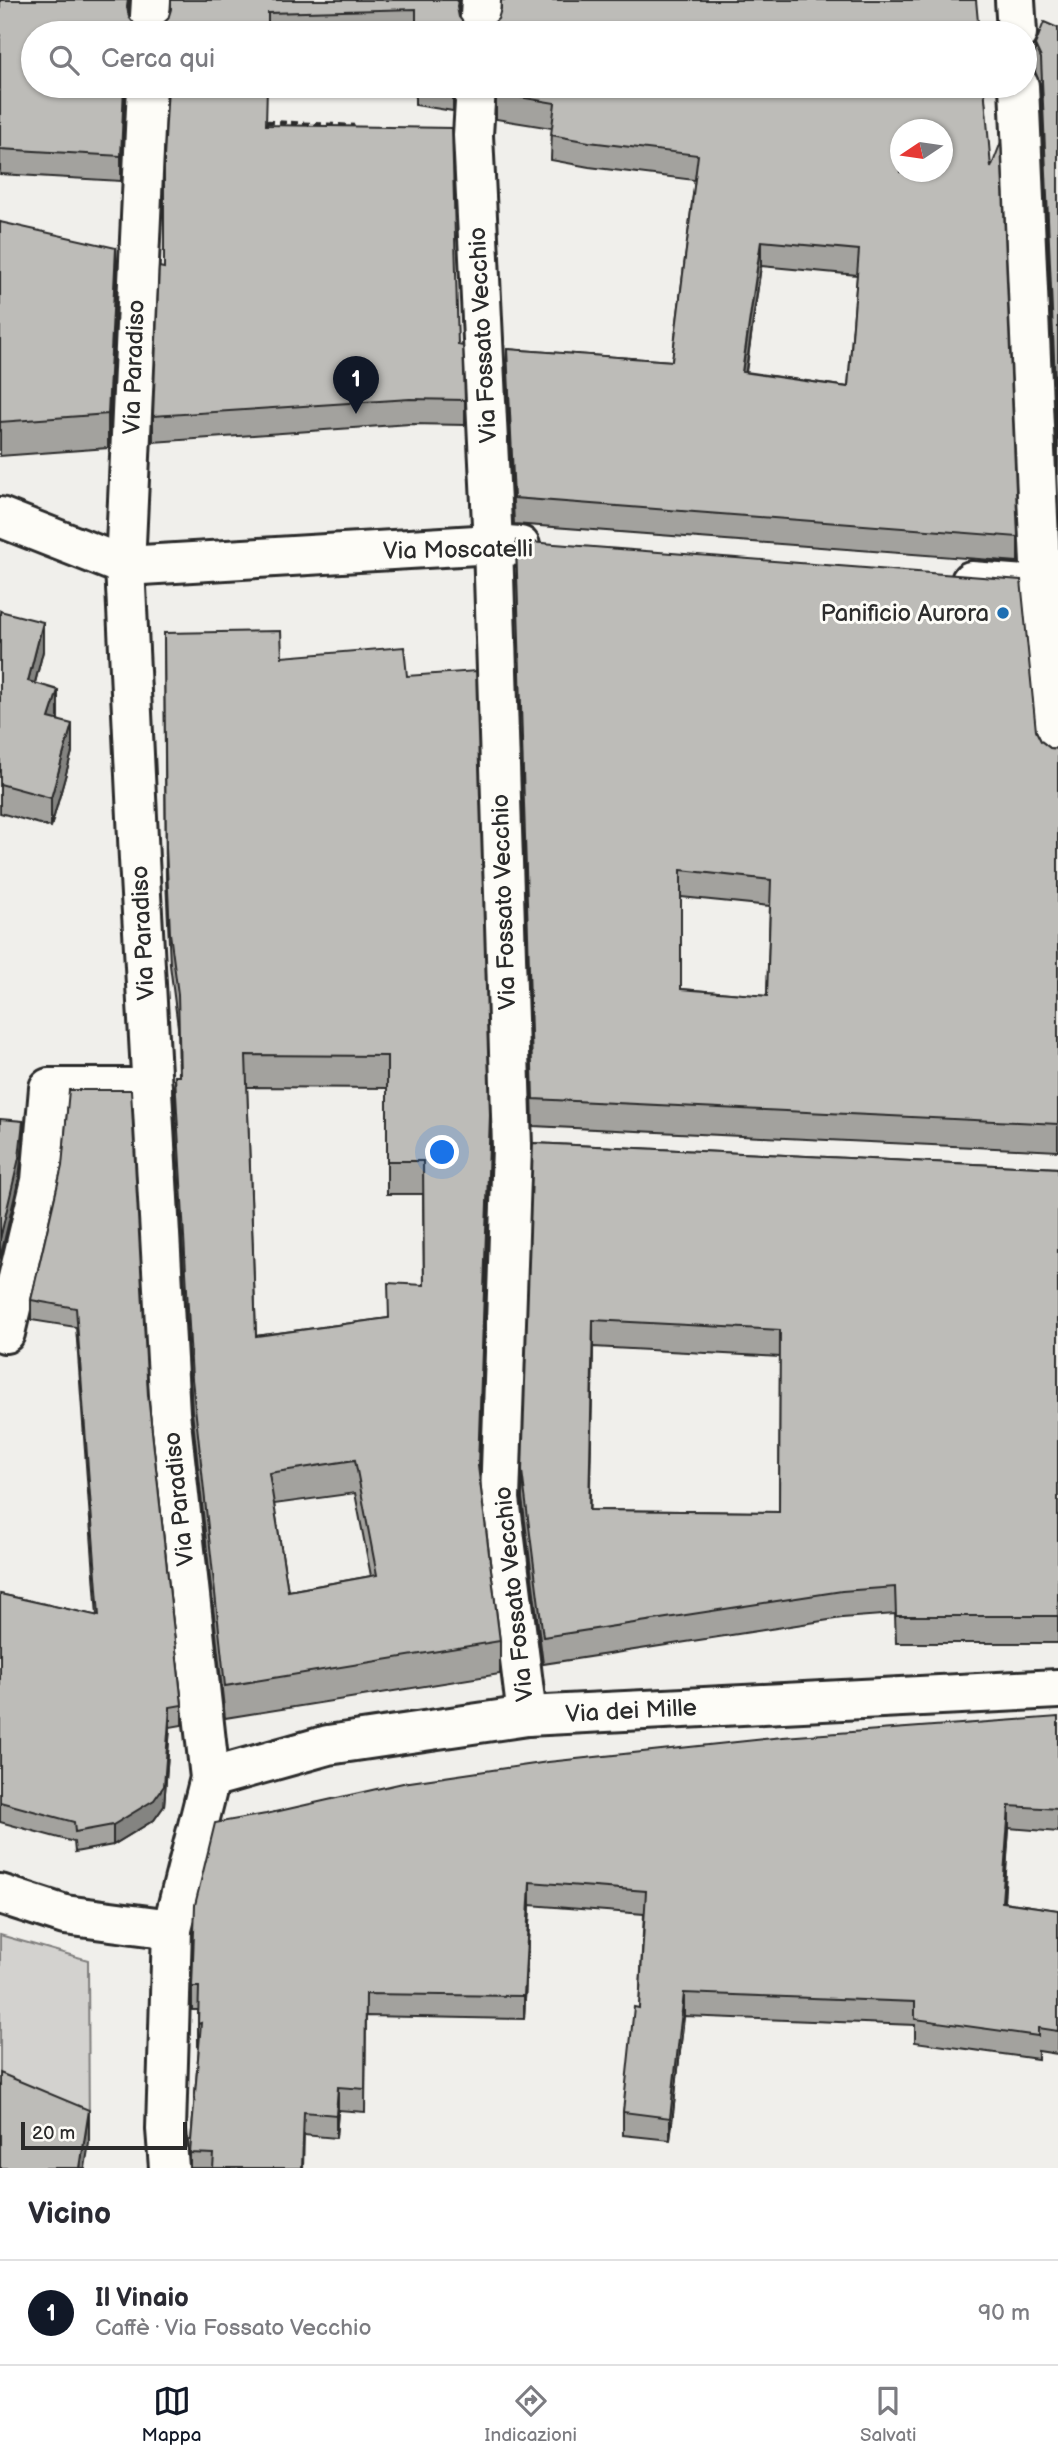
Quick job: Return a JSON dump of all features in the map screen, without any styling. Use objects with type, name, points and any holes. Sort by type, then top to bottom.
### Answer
[{"type":"street","points":[[150,21],[151,0]]},
{"type":"street","points":[[480,21],[481,0]]},
{"type":"street","points":[[1015,0],[1016,21]]},
{"type":"street","name":"Via Paradiso","points":[[146,98],[125,566],[170,1413],[210,1778]]},
{"type":"street","name":"Via Fossato Vecchio","points":[[475,98],[473,135],[526,1148],[500,1499],[527,1716]]},
{"type":"street","points":[[1020,98],[1041,586],[1058,755]]},
{"type":"street","points":[[0,517],[125,566]]},
{"type":"street","name":"Via Moscatelli","points":[[125,566],[493,544],[548,548]]},
{"type":"street","points":[[931,578],[1041,586]]},
{"type":"street","points":[[5,1333],[41,1181],[49,1088],[152,1088]]},
{"type":"street","name":"Via dei Mille","points":[[210,1778],[328,1745],[527,1716],[1058,1689]]},
{"type":"street","points":[[169,2168],[166,2129],[172,1929],[210,1778]]},
{"type":"street","points":[[0,1894],[65,1915],[172,1929]]},
{"type":"path","points":[[267,122],[361,127]]},
{"type":"shaded area","points":[[0,1935],[88,1960],[89,2143],[0,2106]]},
{"type":"building","points":[[0,0],[128,0],[127,7],[132,21],[21,21],[21,98],[123,98],[121,156],[0,149]]},
{"type":"building","points":[[171,0],[458,0],[457,7],[462,21],[416,21],[416,9],[268,13],[268,21],[166,21],[171,9]]},
{"type":"building","points":[[501,0],[976,0],[978,21],[496,21],[501,9]]},
{"type":"building","points":[[1044,22],[1058,28],[1058,448],[1041,58],[1037,40]]},
{"type":"building","points":[[167,98],[267,98],[266,125],[452,128],[458,345],[463,346],[465,400],[410,399],[153,416],[159,267],[164,268],[164,158]]},
{"type":"building","points":[[526,98],[985,98],[991,168],[1001,142],[1018,537],[514,498],[507,349],[672,361],[698,155],[551,135],[555,103]],"holes":[[[761,241],[859,250],[848,387],[742,372]]]},
{"type":"building","points":[[0,222],[116,248],[108,414],[0,422]]},
{"type":"building","points":[[516,541],[1021,580],[1036,731],[1041,741],[1050,748],[1058,749],[1058,1124],[533,1099]],"holes":[[[681,870],[771,880],[767,996],[681,989]]]},
{"type":"building","points":[[0,611],[43,622],[28,681],[58,690],[49,718],[72,724],[51,798],[0,784]]},
{"type":"building","points":[[281,631],[282,657],[404,647],[407,676],[476,671],[490,1115],[478,1466],[500,1641],[225,1686],[192,1379],[175,1076],[180,1076],[178,994],[170,933],[166,847],[164,633]],"holes":[[[246,1055],[387,1056],[387,1161],[423,1161],[424,1285],[388,1283],[389,1318],[256,1336]],[[355,1460],[377,1575],[288,1591],[269,1473]]]},
{"type":"building","points":[[69,1090],[131,1090],[148,1395],[182,1705],[170,1707],[164,1786],[154,1800],[113,1825],[75,1832],[74,1822],[0,1802],[0,1594],[99,1616],[76,1308],[31,1300],[62,1166]]},
{"type":"building","points":[[0,1119],[23,1121],[19,1158],[0,1239]]},
{"type":"building","points":[[533,1143],[1058,1168],[1058,1616],[896,1616],[895,1587],[842,1591],[543,1637],[522,1471]],"holes":[[[593,1320],[780,1330],[779,1512],[589,1510]]]},
{"type":"building","points":[[1058,1717],[1058,1809],[1009,1806],[1002,1902],[1058,1910],[1058,2031],[1038,2028],[1038,2036],[915,2019],[915,2002],[684,1993],[670,2118],[623,2112],[634,2007],[639,2008],[646,1891],[530,1882],[524,1996],[366,1994],[365,2089],[338,2087],[336,2115],[304,2112],[302,2168],[213,2168],[214,2154],[190,2153],[201,2023],[198,2024],[199,1987],[192,1987],[195,1905],[215,1823],[403,1783],[548,1762],[783,1737]]},
{"type":"building","points":[[0,2073],[89,2110],[80,2168],[0,2168]]},
{"type":"place","name":"Il Vinaio","points":[[356,414]]},
{"type":"place","name":"Panificio Aurora","points":[[1003,613]]}]
